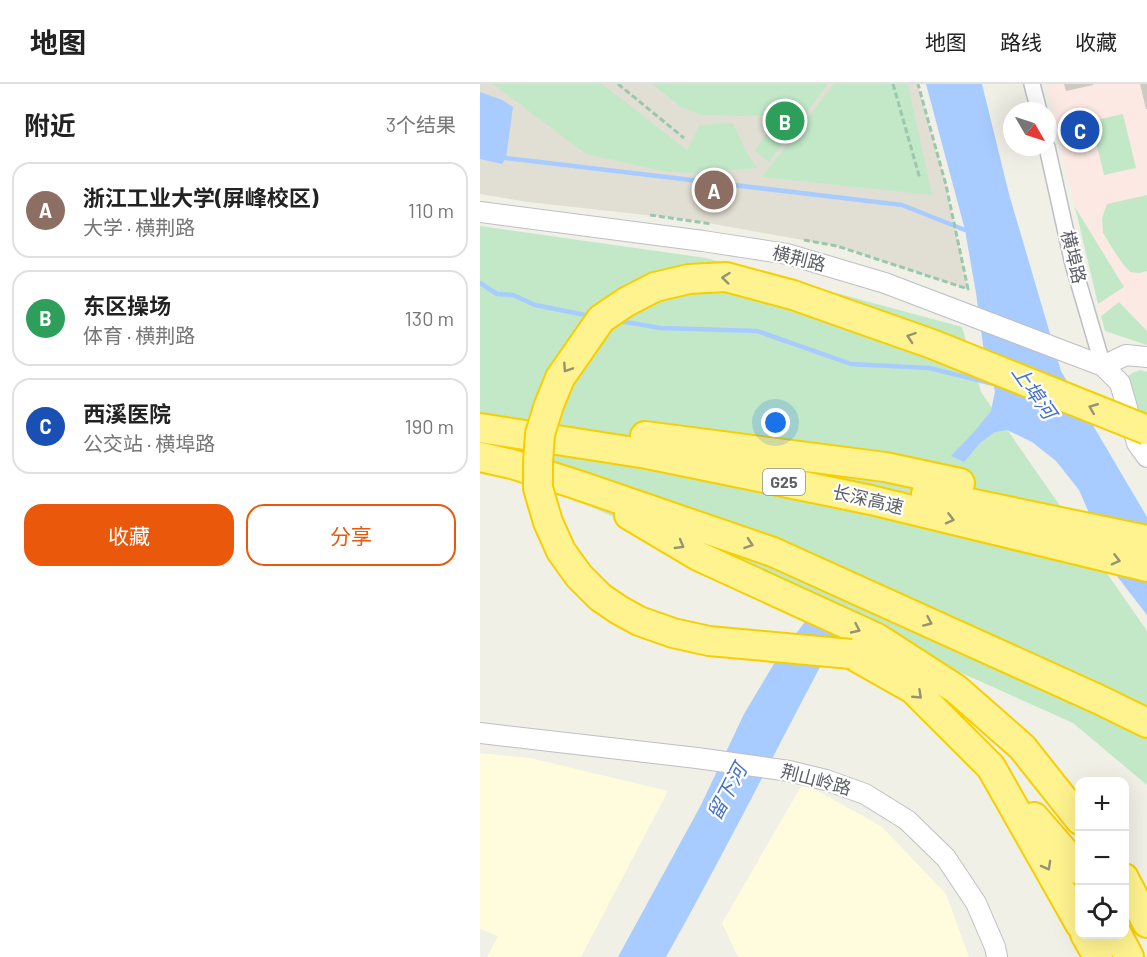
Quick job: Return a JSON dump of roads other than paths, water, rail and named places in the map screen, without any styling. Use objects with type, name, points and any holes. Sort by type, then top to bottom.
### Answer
[{"type":"highway","points":[[1075,864],[991,767],[913,689],[851,654],[709,641],[673,633],[639,621],[600,597],[579,576],[561,551],[548,522],[538,488],[540,434],[560,378],[600,319],[655,287],[689,279],[726,277],[793,295],[932,344],[1147,430]]},
{"type":"highway","points":[[480,410],[645,436],[885,467],[1070,514],[1147,540]]},
{"type":"highway","name":"长深高速","points":[[480,428],[647,454],[871,500],[1147,567]]},
{"type":"highway","points":[[480,457],[513,464],[575,484],[774,552],[1147,723]]},
{"type":"highway","points":[[575,484],[698,556],[877,638],[956,689],[1020,745],[1075,814]]},
{"type":"highway","points":[[1070,514],[1147,523]]},
{"type":"highway","points":[[1020,745],[1075,852]]},
{"type":"highway","points":[[991,767],[1075,915]]},
{"type":"highway","points":[[1128,885],[1147,923]]},
{"type":"highway","points":[[1088,939],[1098,957]]},
{"type":"highway","points":[[1120,939],[1129,957]]},
{"type":"street","points":[[1032,84],[1037,102]]},
{"type":"street","name":"横埠路","points":[[1049,156],[1073,264],[1103,366]]},
{"type":"street","name":"横荆路","points":[[480,212],[787,254],[885,283],[1103,366],[1120,383],[1137,443],[1147,457]]},
{"type":"street","points":[[1103,366],[1126,354],[1147,357]]},
{"type":"street","name":"荆山岭路","points":[[480,733],[789,771],[826,780],[865,794],[907,820],[946,858],[976,903],[997,957]]},
{"type":"water","name":"上埠河","points":[[926,84],[982,84],[1009,194],[1061,371],[1147,517],[1147,615],[1116,575],[1079,490],[1056,461],[1032,442],[1007,430],[995,432],[980,443],[964,462],[951,456],[991,411],[995,391],[984,352],[965,230]]},
{"type":"water","points":[[480,92],[502,100],[513,107],[506,158],[502,164],[480,159]]},
{"type":"water","name":"留下河","points":[[807,619],[839,631],[666,957],[618,957],[701,805],[744,714],[775,662]]},
{"type":"waterway","points":[[506,158],[902,205],[965,230]]},
{"type":"waterway","points":[[480,283],[497,294],[513,295],[535,305],[590,316]]},
{"type":"waterway","points":[[619,321],[661,328],[757,331],[851,364],[929,368],[998,385]]},
{"type":"place","name":"东区操场","points":[[785,121]]},
{"type":"place","name":"西溪医院","points":[[1080,130]]},
{"type":"place","name":"浙江工业大学(屏峰校区)","points":[[714,190]]}]
